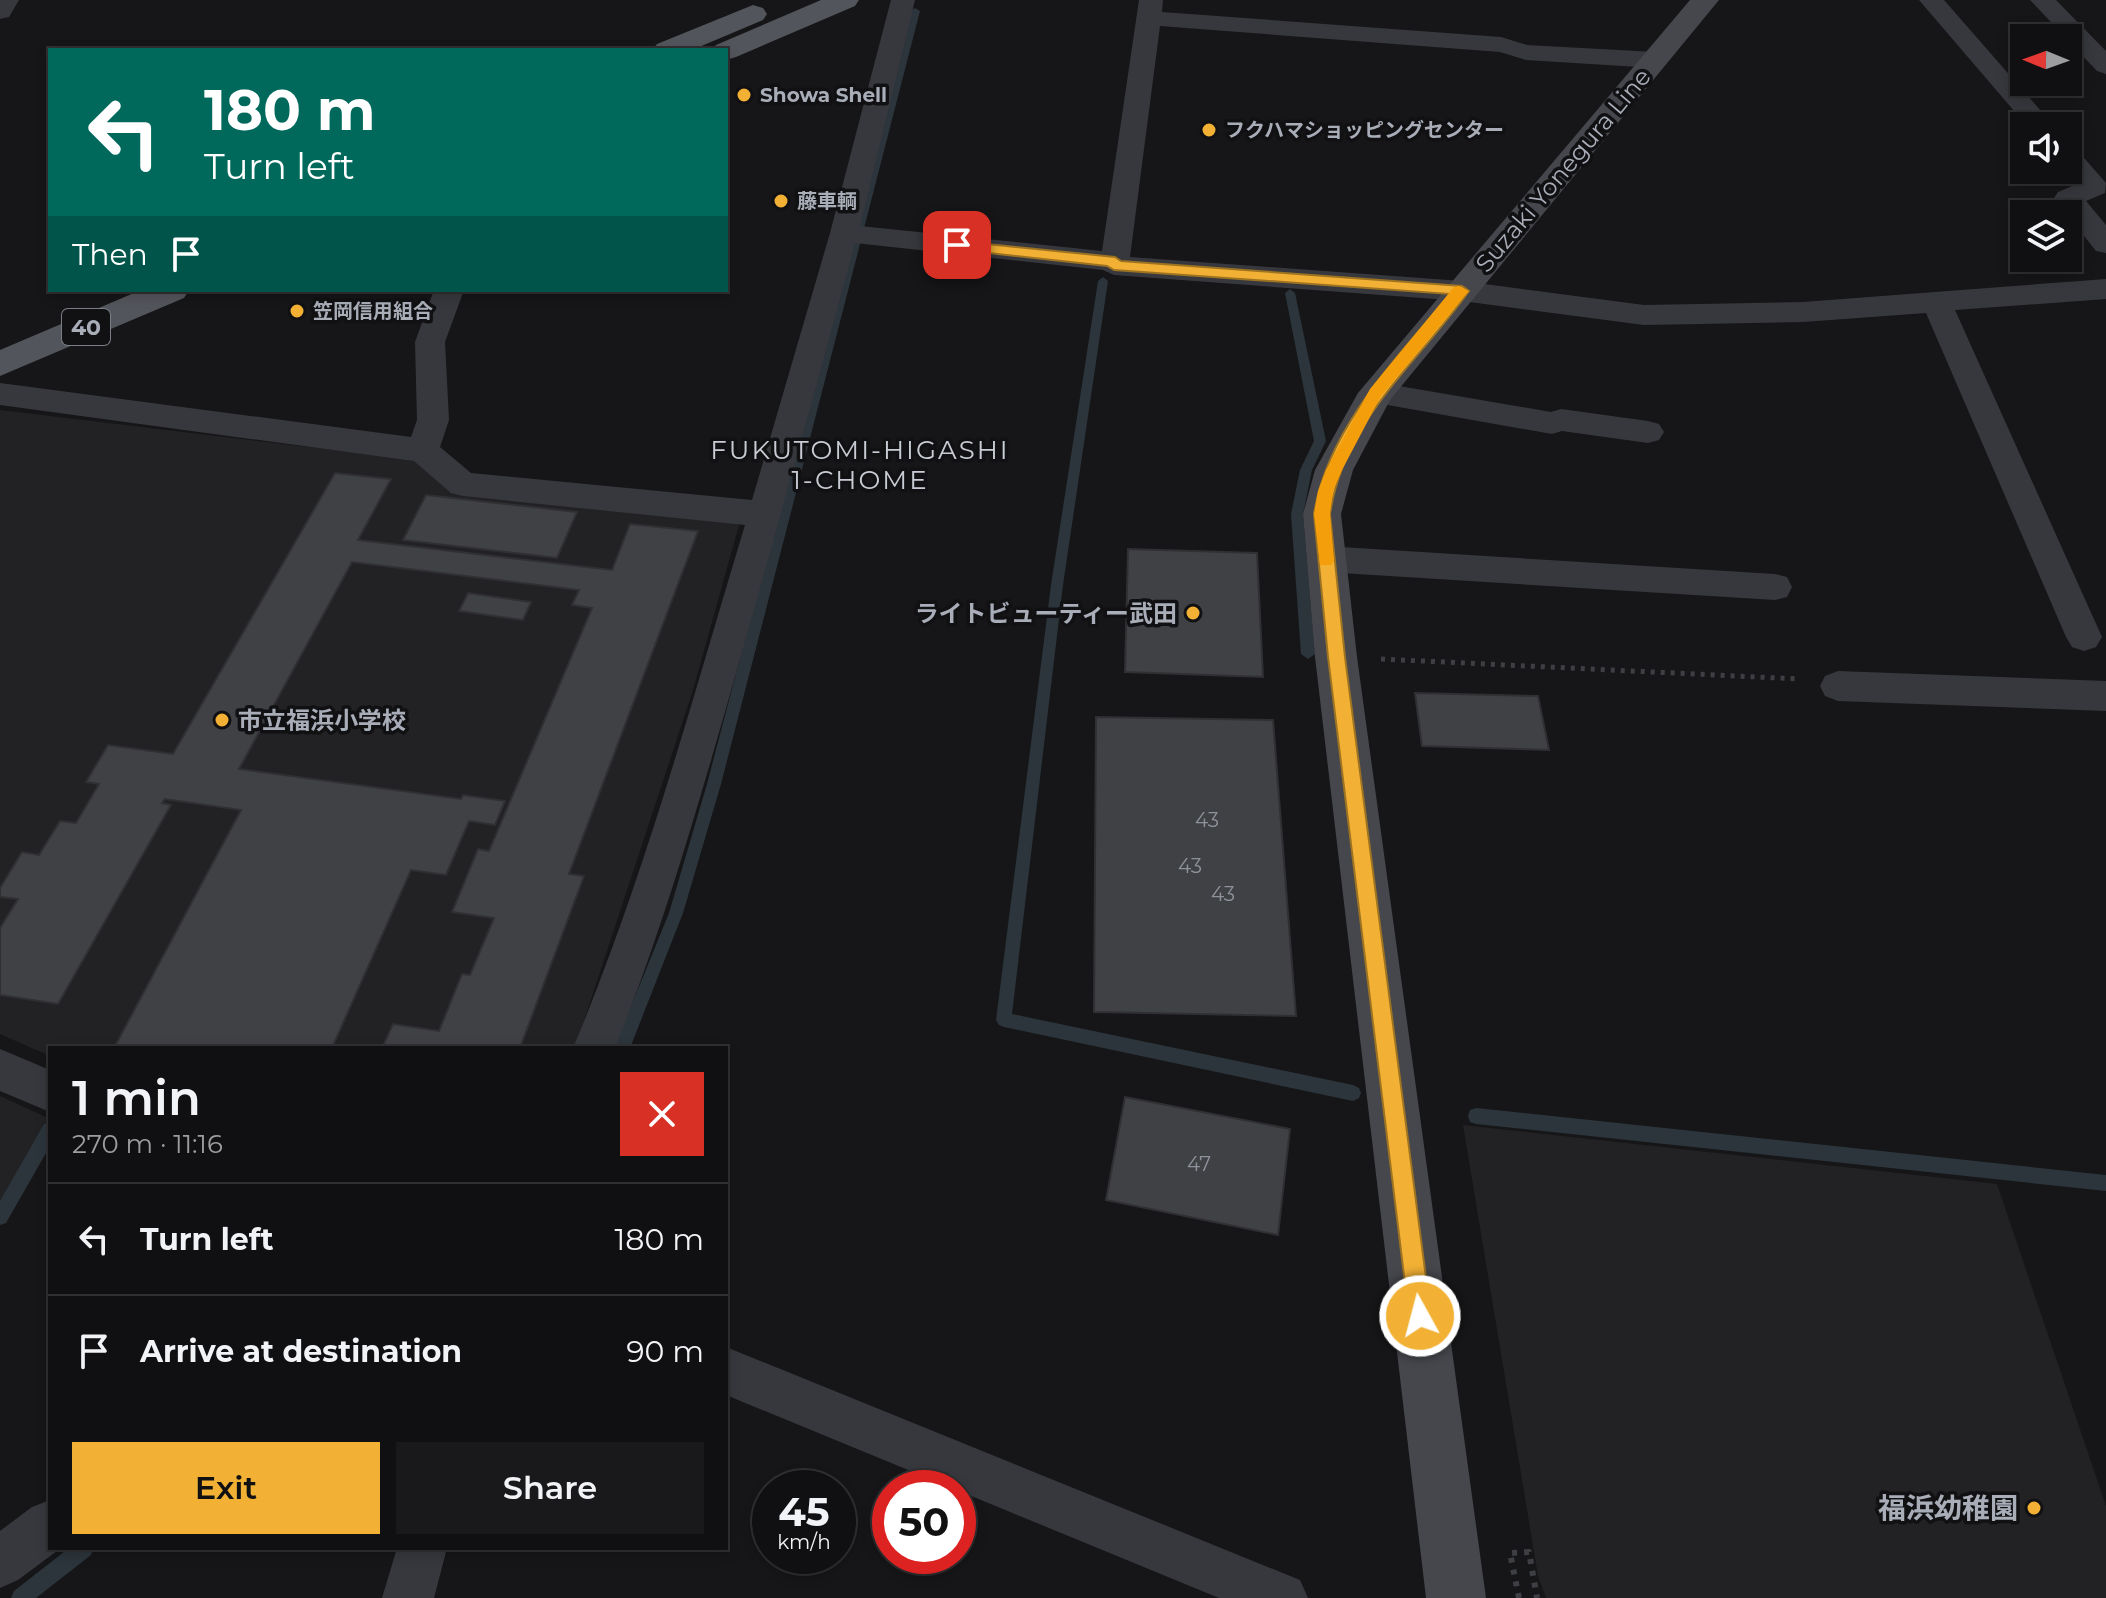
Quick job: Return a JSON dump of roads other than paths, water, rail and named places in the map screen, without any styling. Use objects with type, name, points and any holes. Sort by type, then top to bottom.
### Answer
[{"type":"main road","points":[[672,48],[786,0]]},
{"type":"main road","points":[[728,50],[845,0]]},
{"type":"main road","name":"Suzaki Yonegura Line","points":[[1456,1598],[1336,657],[1322,514],[1326,491],[1376,393],[1705,0]]},
{"type":"main road","name":"40","points":[[0,335],[100,292]]},
{"type":"main road","name":"40","points":[[0,364],[167,292]]},
{"type":"street","points":[[0,12],[7,0]]},
{"type":"street","points":[[595,1046],[625,973],[665,851],[765,514],[854,234],[903,0]]},
{"type":"street","points":[[1931,0],[2029,112]]},
{"type":"street","points":[[2042,0],[2106,66]]},
{"type":"street","points":[[1655,60],[1526,52],[1501,45],[1150,9],[1114,265],[1462,291],[1644,315],[1803,312],[2103,294]]},
{"type":"street","points":[[2082,173],[2095,187],[2068,198],[2106,244]]},
{"type":"street","points":[[854,234],[1115,262]]},
{"type":"street","points":[[423,450],[433,420],[430,342],[448,292]]},
{"type":"street","points":[[1936,302],[2084,637]]},
{"type":"street","points":[[1376,393],[1552,423],[1561,420],[1648,432]]},
{"type":"street","points":[[0,394],[423,450],[463,484],[765,514]]},
{"type":"street","points":[[1325,559],[1775,587]]},
{"type":"street","points":[[1838,686],[2106,696]]},
{"type":"street","points":[[0,1070],[48,1090]]},
{"type":"street","points":[[728,1372],[1282,1598]]},
{"type":"street","points":[[0,1562],[48,1526]]},
{"type":"street","points":[[408,1598],[421,1550]]},
{"type":"waterway","points":[[623,1046],[676,913],[714,784],[915,11]]},
{"type":"waterway","points":[[1103,281],[1057,585],[1004,1020],[1353,1093]]},
{"type":"waterway","points":[[1290,293],[1320,441],[1306,470],[1297,514],[1308,654]]},
{"type":"waterway","points":[[1476,1116],[2106,1183]]},
{"type":"waterway","points":[[0,1217],[48,1133]]},
{"type":"waterway","points":[[21,1598],[81,1550]]},
{"type":"place","name":"Showa Shell","points":[[744,95]]},
{"type":"place","name":"フクハマショッピングセンター","points":[[1209,130]]},
{"type":"place","name":"藤車輌","points":[[781,201]]},
{"type":"place","name":"笠岡信用組合","points":[[297,311]]},
{"type":"place","name":"ライトビューティー武田","points":[[1193,613]]},
{"type":"place","name":"市立福浜小学校","points":[[222,720]]},
{"type":"place","name":"福浜幼稚園","points":[[2034,1508]]},
{"type":"district","name":"FUKUTOMI-HIGASHI 1-CHOME","points":[[860,465]]}]
